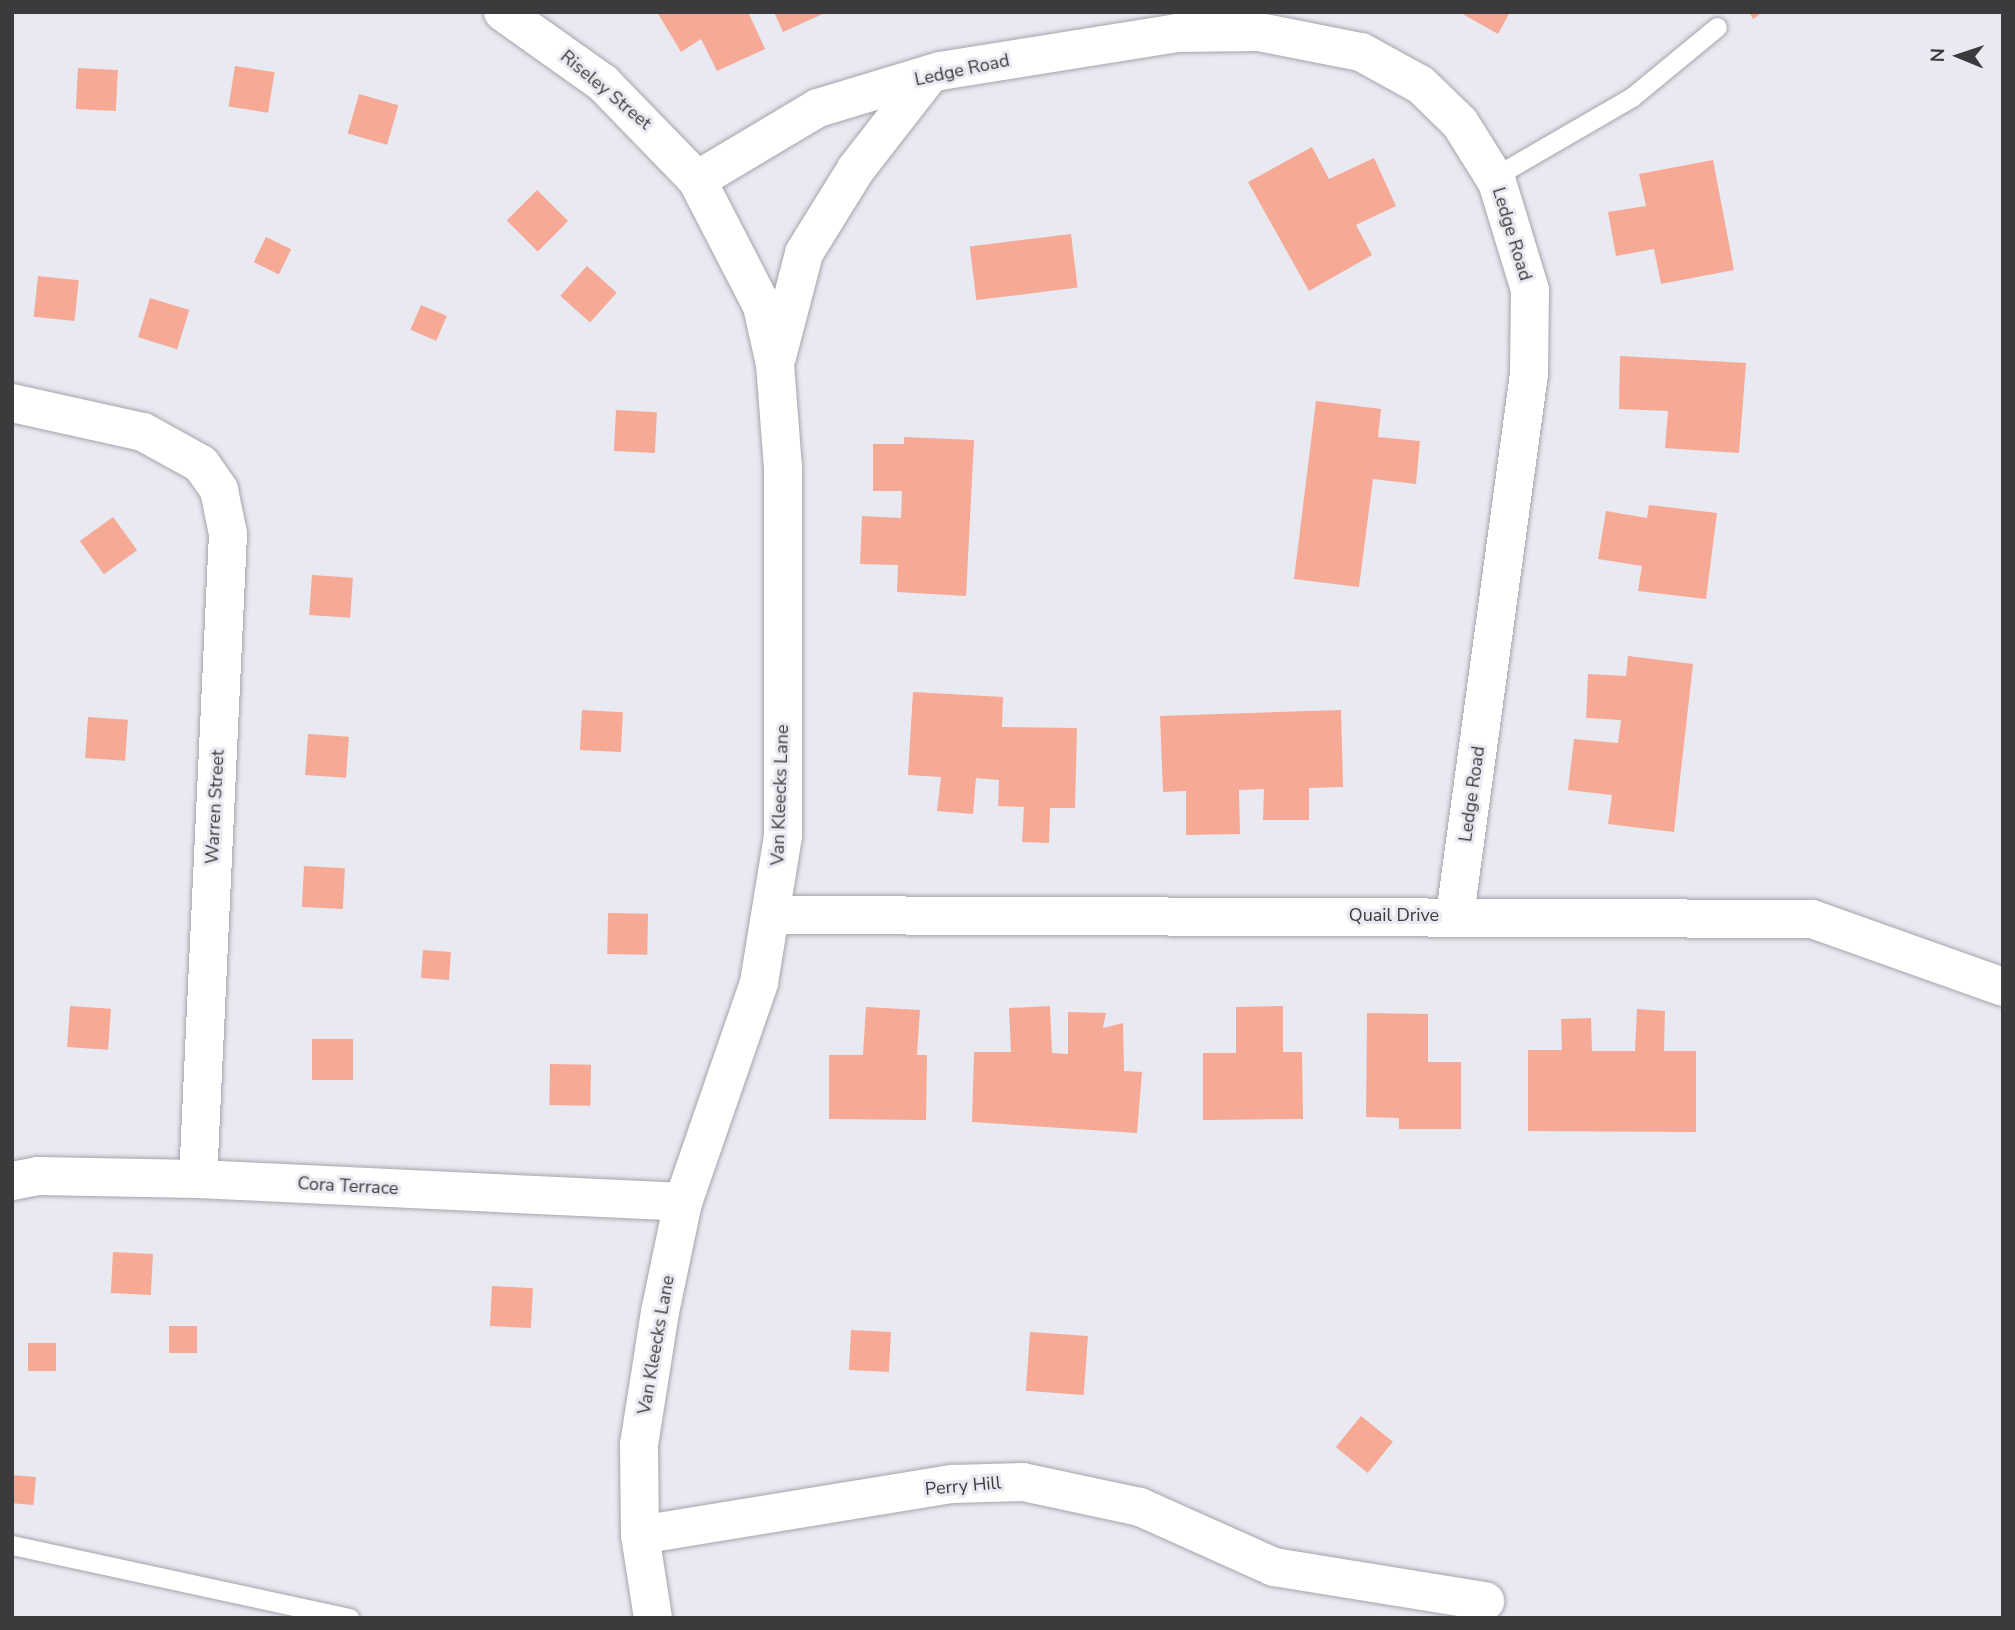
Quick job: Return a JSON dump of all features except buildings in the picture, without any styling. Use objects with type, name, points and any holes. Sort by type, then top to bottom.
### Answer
[{"type":"street","name":"Riseley Street","points":[[503,12],[603,83],[697,180]]},
{"type":"street","name":"Ledge Road","points":[[697,180],[818,108],[930,74],[1176,33],[1259,32],[1361,52],[1421,85],[1460,123],[1494,177],[1530,290],[1529,374],[1455,915]]},
{"type":"street","points":[[775,364],[804,253],[856,169],[930,74]]},
{"type":"street","name":"Van Kleecks Lane","points":[[653,1618],[640,1535],[639,1444],[683,1202],[759,983],[774,915],[783,836],[783,467],[775,364],[762,306],[697,180]]},
{"type":"street","name":"Warren Street","points":[[12,404],[143,432],[184,451],[219,490],[228,534],[198,1179]]},
{"type":"street","name":"Quail Drive","points":[[774,915],[1455,915],[1812,919],[2003,987]]},
{"type":"street","name":"Cora Terrace","points":[[12,1181],[38,1176],[198,1179],[683,1202]]},
{"type":"street","name":"Perry Hill","points":[[640,1535],[953,1484],[1023,1482],[1140,1507],[1274,1567],[1485,1601]]},
{"type":"lane","points":[[1494,177],[1632,97],[1717,27]]},
{"type":"lane","points":[[12,1545],[349,1618]]}]
